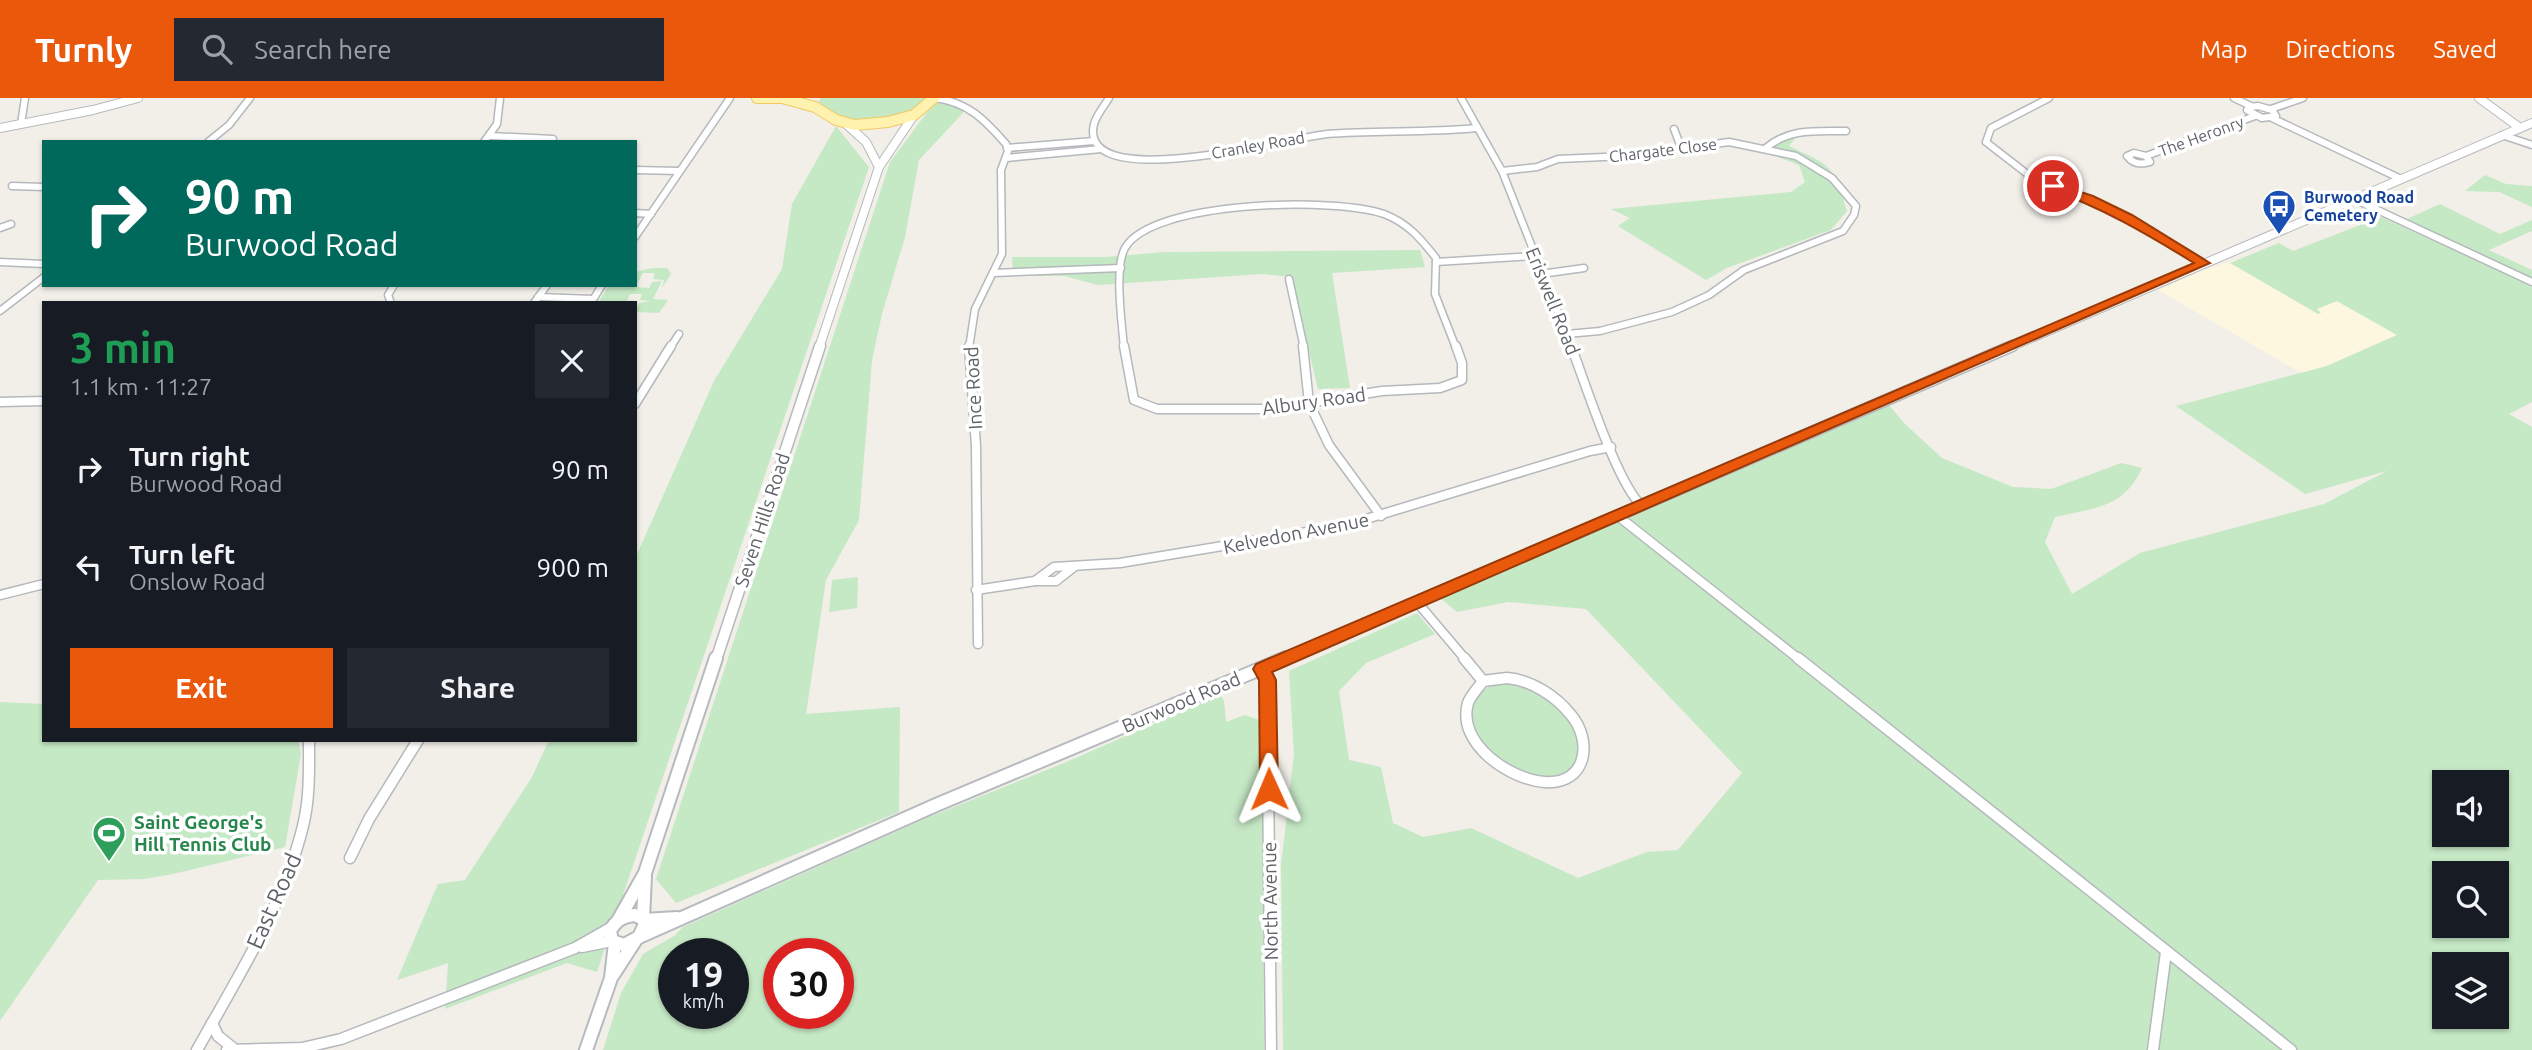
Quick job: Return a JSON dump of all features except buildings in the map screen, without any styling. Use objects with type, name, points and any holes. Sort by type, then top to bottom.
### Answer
[{"type":"main road","points":[[757,98],[816,103],[844,123],[874,124],[914,115],[935,98]]},
{"type":"main road","points":[[782,99],[789,98]]},
{"type":"street","points":[[21,124],[25,98]]},
{"type":"street","points":[[0,128],[93,110],[138,98]]},
{"type":"street","points":[[210,140],[229,125],[250,98]]},
{"type":"street","points":[[486,140],[497,124],[500,98]]},
{"type":"street","points":[[637,234],[730,98]]},
{"type":"street","points":[[935,98],[956,101],[971,107],[1007,148],[1094,141]]},
{"type":"street","points":[[1101,149],[1094,141],[1093,121],[1109,98]]},
{"type":"street","name":"Eriswell Road","points":[[1461,98],[1502,171],[1630,494],[1642,506]]},
{"type":"street","points":[[2049,98],[1991,128],[1986,142],[2035,180],[2089,199],[2204,263]]},
{"type":"street","points":[[2234,98],[2250,106],[2271,109],[2303,98]]},
{"type":"street","points":[[2479,98],[2519,128]]},
{"type":"street","points":[[2250,106],[2247,110],[2255,116],[2272,118],[2401,179]]},
{"type":"street","points":[[2271,109],[2276,114],[2272,118]]},
{"type":"street","name":"Seven Hills Road","points":[[645,873],[879,167],[914,115]]},
{"type":"street","name":"The Heronry","points":[[2146,156],[2255,116]]},
{"type":"street","name":"Burwood Road","points":[[637,939],[936,804],[1262,669],[2532,122]]},
{"type":"street","points":[[844,123],[872,149],[879,167]]},
{"type":"street","name":"Cranley Road","points":[[1101,149],[1126,159],[1160,161],[1312,135],[1435,132],[1476,128]]},
{"type":"street","points":[[1674,129],[1681,147]]},
{"type":"street","points":[[1766,148],[1775,138],[1797,131],[1846,131]]},
{"type":"street","points":[[2502,135],[2532,145]]},
{"type":"street","points":[[490,136],[553,139]]},
{"type":"street","name":"Chargate Close","points":[[1502,171],[1537,167],[1558,159],[1627,156],[1729,142],[1796,156],[1832,178],[1856,206],[1848,226],[1843,231],[1744,270],[1709,295],[1672,312],[1601,331],[1567,334]]},
{"type":"street","name":"Ince Road","points":[[978,644],[976,446],[969,346],[975,309],[1002,254],[1001,170],[1007,148]]},
{"type":"street","points":[[1006,158],[1101,149]]},
{"type":"street","points":[[637,170],[678,171]]},
{"type":"street","points":[[12,186],[42,187]]},
{"type":"street","points":[[2354,199],[2532,282]]},
{"type":"street","points":[[993,273],[1121,268],[1124,248],[1157,223],[1196,213],[1275,206],[1338,207],[1384,214],[1411,229],[1436,258],[1436,262],[1534,256]]},
{"type":"street","points":[[637,213],[651,214]]},
{"type":"street","points":[[0,228],[11,224]]},
{"type":"street","points":[[0,262],[42,264]]},
{"type":"street","name":"Albury Road","points":[[1121,268],[1123,329],[1133,400],[1157,409],[1269,409],[1382,391],[1440,388],[1462,380],[1462,363],[1435,294],[1436,262]]},
{"type":"street","points":[[1541,274],[1584,268]]},
{"type":"street","points":[[0,311],[42,279]]},
{"type":"street","points":[[1289,279],[1301,328],[1309,404],[1329,445],[1381,516]]},
{"type":"street","points":[[536,300],[592,301]]},
{"type":"street","points":[[637,401],[679,334]]},
{"type":"street","points":[[0,402],[42,401]]},
{"type":"street","name":"Kelvedon Avenue","points":[[976,590],[1035,581],[1056,581],[1077,564],[1120,563],[1270,540],[1381,516],[1590,451],[1611,447]]},
{"type":"street","points":[[1618,516],[2291,1050]]},
{"type":"street","points":[[0,595],[42,584]]},
{"type":"street","points":[[1417,602],[1483,681]]},
{"type":"street","name":"North Avenue","points":[[1262,669],[1267,678],[1268,691],[1271,1050]]},
{"type":"street","points":[[1504,678],[1525,682],[1546,692],[1565,708],[1576,722],[1585,746],[1583,760],[1576,772],[1555,782],[1533,781],[1513,774],[1488,755],[1476,741],[1466,717],[1470,694],[1483,681],[1504,678]]},
{"type":"street","name":"East Road","points":[[197,1050],[266,928],[300,841],[309,804],[309,742]]},
{"type":"street","points":[[350,858],[369,819],[417,742]]},
{"type":"street","points":[[586,1050],[611,978],[645,928],[645,873]]},
{"type":"street","points":[[611,978],[614,933],[645,873]]},
{"type":"street","name":"Burwood Road","points":[[614,933],[635,915],[643,919],[680,918]]},
{"type":"street","points":[[614,933],[624,945],[637,939]]},
{"type":"street","points":[[212,1023],[218,1036],[230,1049],[302,1048],[326,1044],[614,933]]},
{"type":"street","points":[[2153,1050],[2166,952]]},
{"type":"shaded area","points":[[2253,255],[2397,335],[2305,375],[2158,290],[2206,269]]},
{"type":"green space","points":[[821,98],[927,98],[903,114],[858,120],[829,112],[817,104]]},
{"type":"green space","points":[[934,103],[963,105],[963,113],[919,160],[905,237],[882,314],[872,360],[859,520],[826,580],[806,714],[900,707],[899,812],[676,903],[656,879],[890,162]]},
{"type":"green space","points":[[836,126],[869,167],[597,972],[567,963],[445,1009],[448,963],[397,980],[438,884],[465,880],[532,777],[548,742],[637,742],[637,554],[714,381],[782,269],[792,204]]},
{"type":"green space","points":[[1777,135],[1796,137],[1789,146],[1823,163],[1834,175],[1847,211],[1831,230],[1727,268],[1706,280],[1618,226],[1630,218],[1611,209],[1791,192],[1805,182],[1799,165],[1758,150]]},
{"type":"green space","points":[[2485,175],[2506,184],[2532,186],[2532,207],[2499,192],[2465,191]]},
{"type":"green space","points":[[2440,204],[2500,234],[2532,220],[2532,231],[2489,250],[2532,270],[2532,279],[2407,219]]},
{"type":"green space","points":[[2381,217],[2532,286],[2532,402],[2509,414],[2532,427],[2532,1050],[1283,1050],[1281,865],[1294,754],[1289,671],[1417,613],[1435,634],[1366,663],[1339,691],[1349,760],[1381,767],[1393,823],[1423,837],[1471,828],[1578,878],[1647,852],[1678,850],[1742,773],[1586,609],[1508,602],[1457,612],[1439,597],[1888,404],[1904,423],[1942,458],[2013,487],[2051,489],[2121,463],[2142,468],[2135,481],[2117,499],[2095,508],[2055,517],[2045,542],[2072,594],[2140,553],[2324,504],[2387,471],[2305,494],[2176,406],[2327,366],[2397,335],[2337,301],[2317,309],[2321,313],[2318,314],[2230,263],[2279,243],[2293,251]]},
{"type":"green space","points":[[1420,250],[1425,267],[1332,273],[1350,388],[1318,389],[1291,277],[1263,274],[1098,285],[1064,276],[1013,276],[1012,257],[1105,257],[1165,252]]},
{"type":"green space","points":[[667,268],[671,274],[662,288],[664,280],[653,279],[655,273],[643,273],[637,284],[637,272]]},
{"type":"green space","points":[[662,281],[653,299],[668,300],[659,313],[637,312],[639,303],[651,301],[640,300],[642,294],[630,294],[627,301],[599,301],[608,287],[649,288],[652,282]]},
{"type":"green space","points":[[858,577],[857,608],[829,612],[832,580]]},
{"type":"green space","points":[[1502,683],[1538,693],[1554,703],[1567,716],[1578,744],[1576,764],[1571,772],[1563,777],[1552,778],[1525,773],[1501,762],[1482,743],[1475,731],[1473,707],[1477,696],[1487,688]]},
{"type":"green space","points":[[1220,694],[1224,701],[1226,722],[1245,715],[1262,721],[1264,1050],[603,1050],[621,993],[643,954],[658,945],[658,1029],[749,1029],[749,938],[671,938],[683,927],[922,820],[1076,758]]},
{"type":"green space","name":"Saint George's Hill Tennis Club","points":[[0,702],[42,704],[42,742],[298,742],[301,754],[285,847],[173,874],[144,879],[98,880],[0,1021]]},
{"type":"place","name":"Burwood Road Cemetery","points":[[2279,236]]},
{"type":"place","name":"Saint George's Hill Tennis Club","points":[[109,863]]},
{"type":"route","points":[[1269,789],[1267,678],[1262,669],[2204,263],[2128,218],[2089,199],[2053,186]]}]
